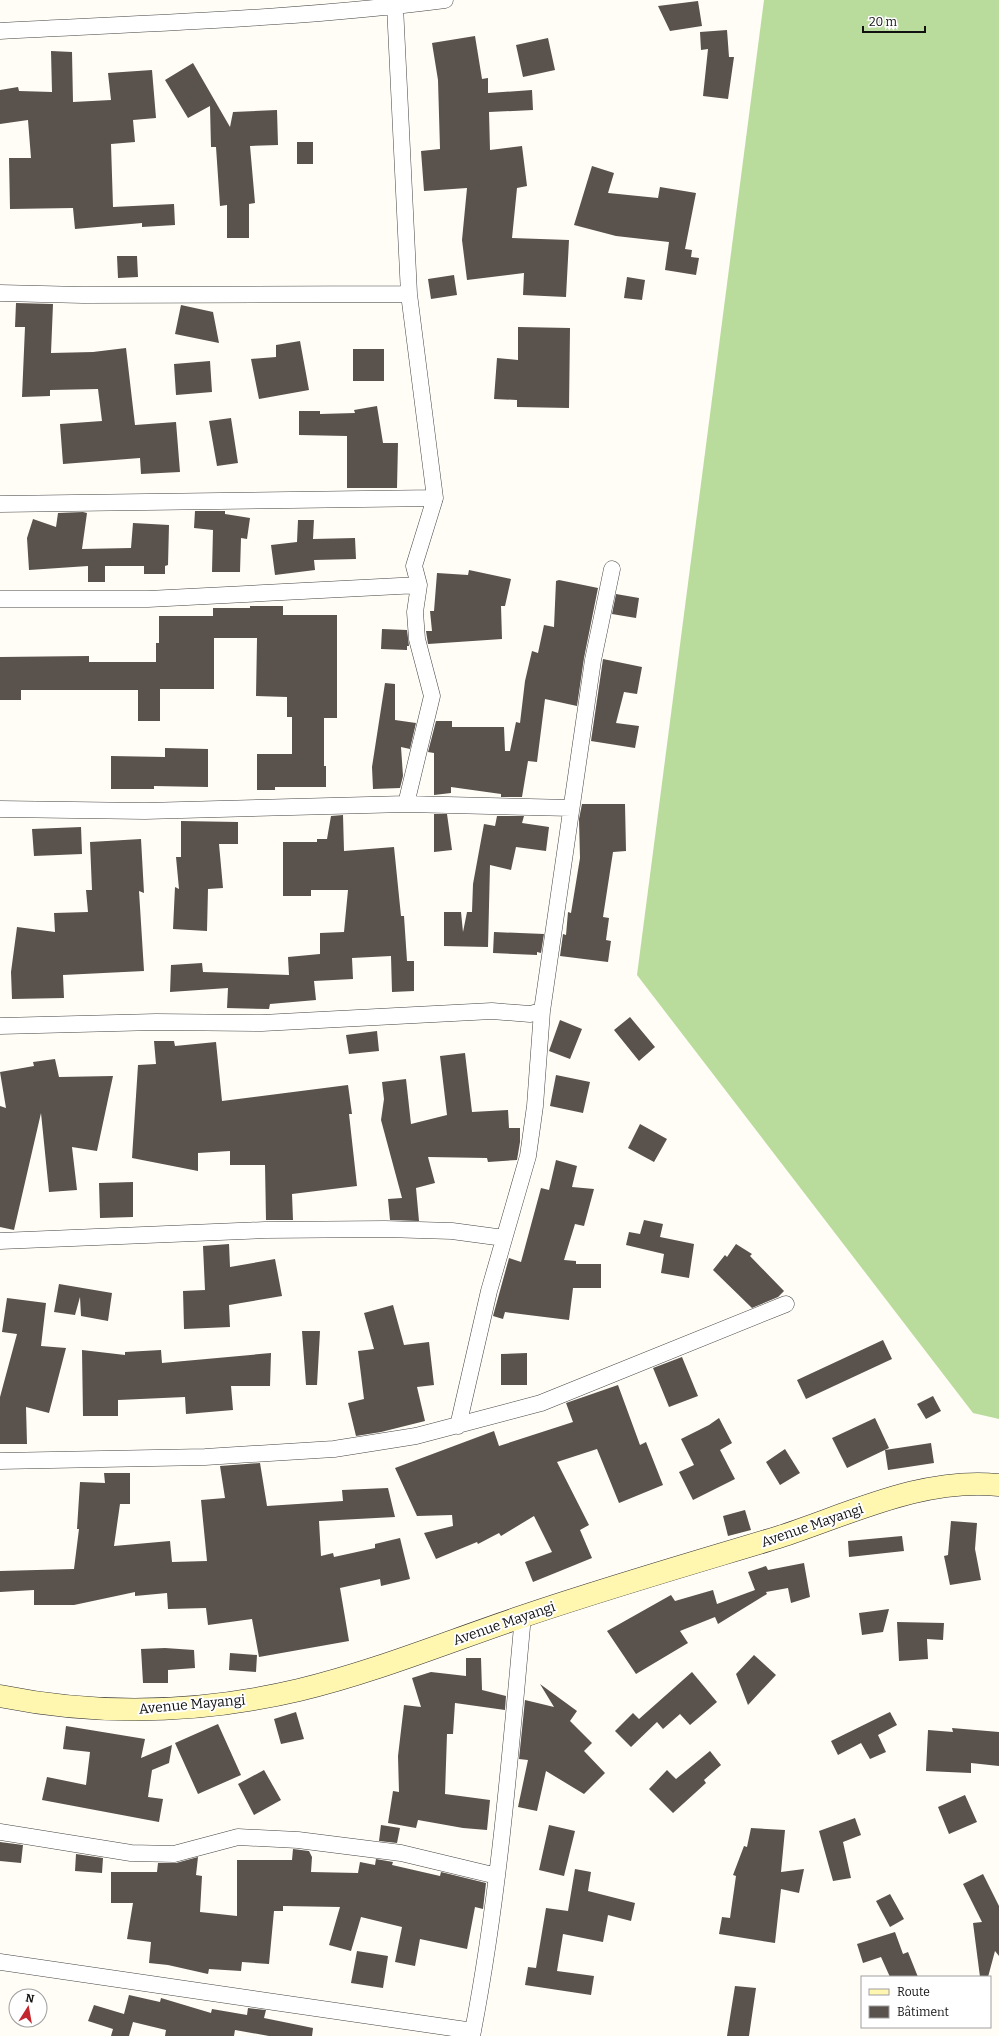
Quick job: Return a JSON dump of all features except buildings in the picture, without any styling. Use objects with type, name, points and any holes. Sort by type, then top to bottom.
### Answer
[{"type":"street","points":[[0,31],[238,18],[394,3],[445,0]]},
{"type":"street","points":[[394,3],[408,294],[435,498],[414,566],[419,585],[415,612],[417,639],[432,696],[406,804]]},
{"type":"street","points":[[0,293],[83,295],[408,294]]},
{"type":"street","points":[[0,504],[435,498]]},
{"type":"street","points":[[458,1426],[472,1360],[504,1238],[518,1196],[528,1156],[535,1106],[542,1011],[571,808],[593,660],[612,569]]},
{"type":"street","points":[[0,599],[148,599],[419,585]]},
{"type":"street","points":[[0,809],[145,810],[406,804],[571,808]]},
{"type":"street","points":[[0,1026],[156,1022],[262,1023],[492,1011],[530,1014],[542,1011]]},
{"type":"street","points":[[0,1241],[265,1230],[385,1229],[452,1231],[504,1238]]},
{"type":"street","points":[[0,1461],[205,1457],[334,1449],[416,1436],[541,1403],[786,1304]]},
{"type":"street","name":"Avenue Mayangi","points":[[0,1696],[71,1707],[162,1710],[233,1703],[299,1690],[351,1675],[523,1616],[804,1529],[882,1500],[927,1488],[999,1485]]},
{"type":"street","points":[[0,1962],[472,2034],[497,1876],[509,1772],[523,1616]]},
{"type":"street","points":[[0,1832],[131,1853],[174,1854],[238,1837],[298,1840],[401,1854],[497,1876]]},
{"type":"green space","points":[[764,0],[999,0],[999,1419],[973,1413],[637,975]]}]
